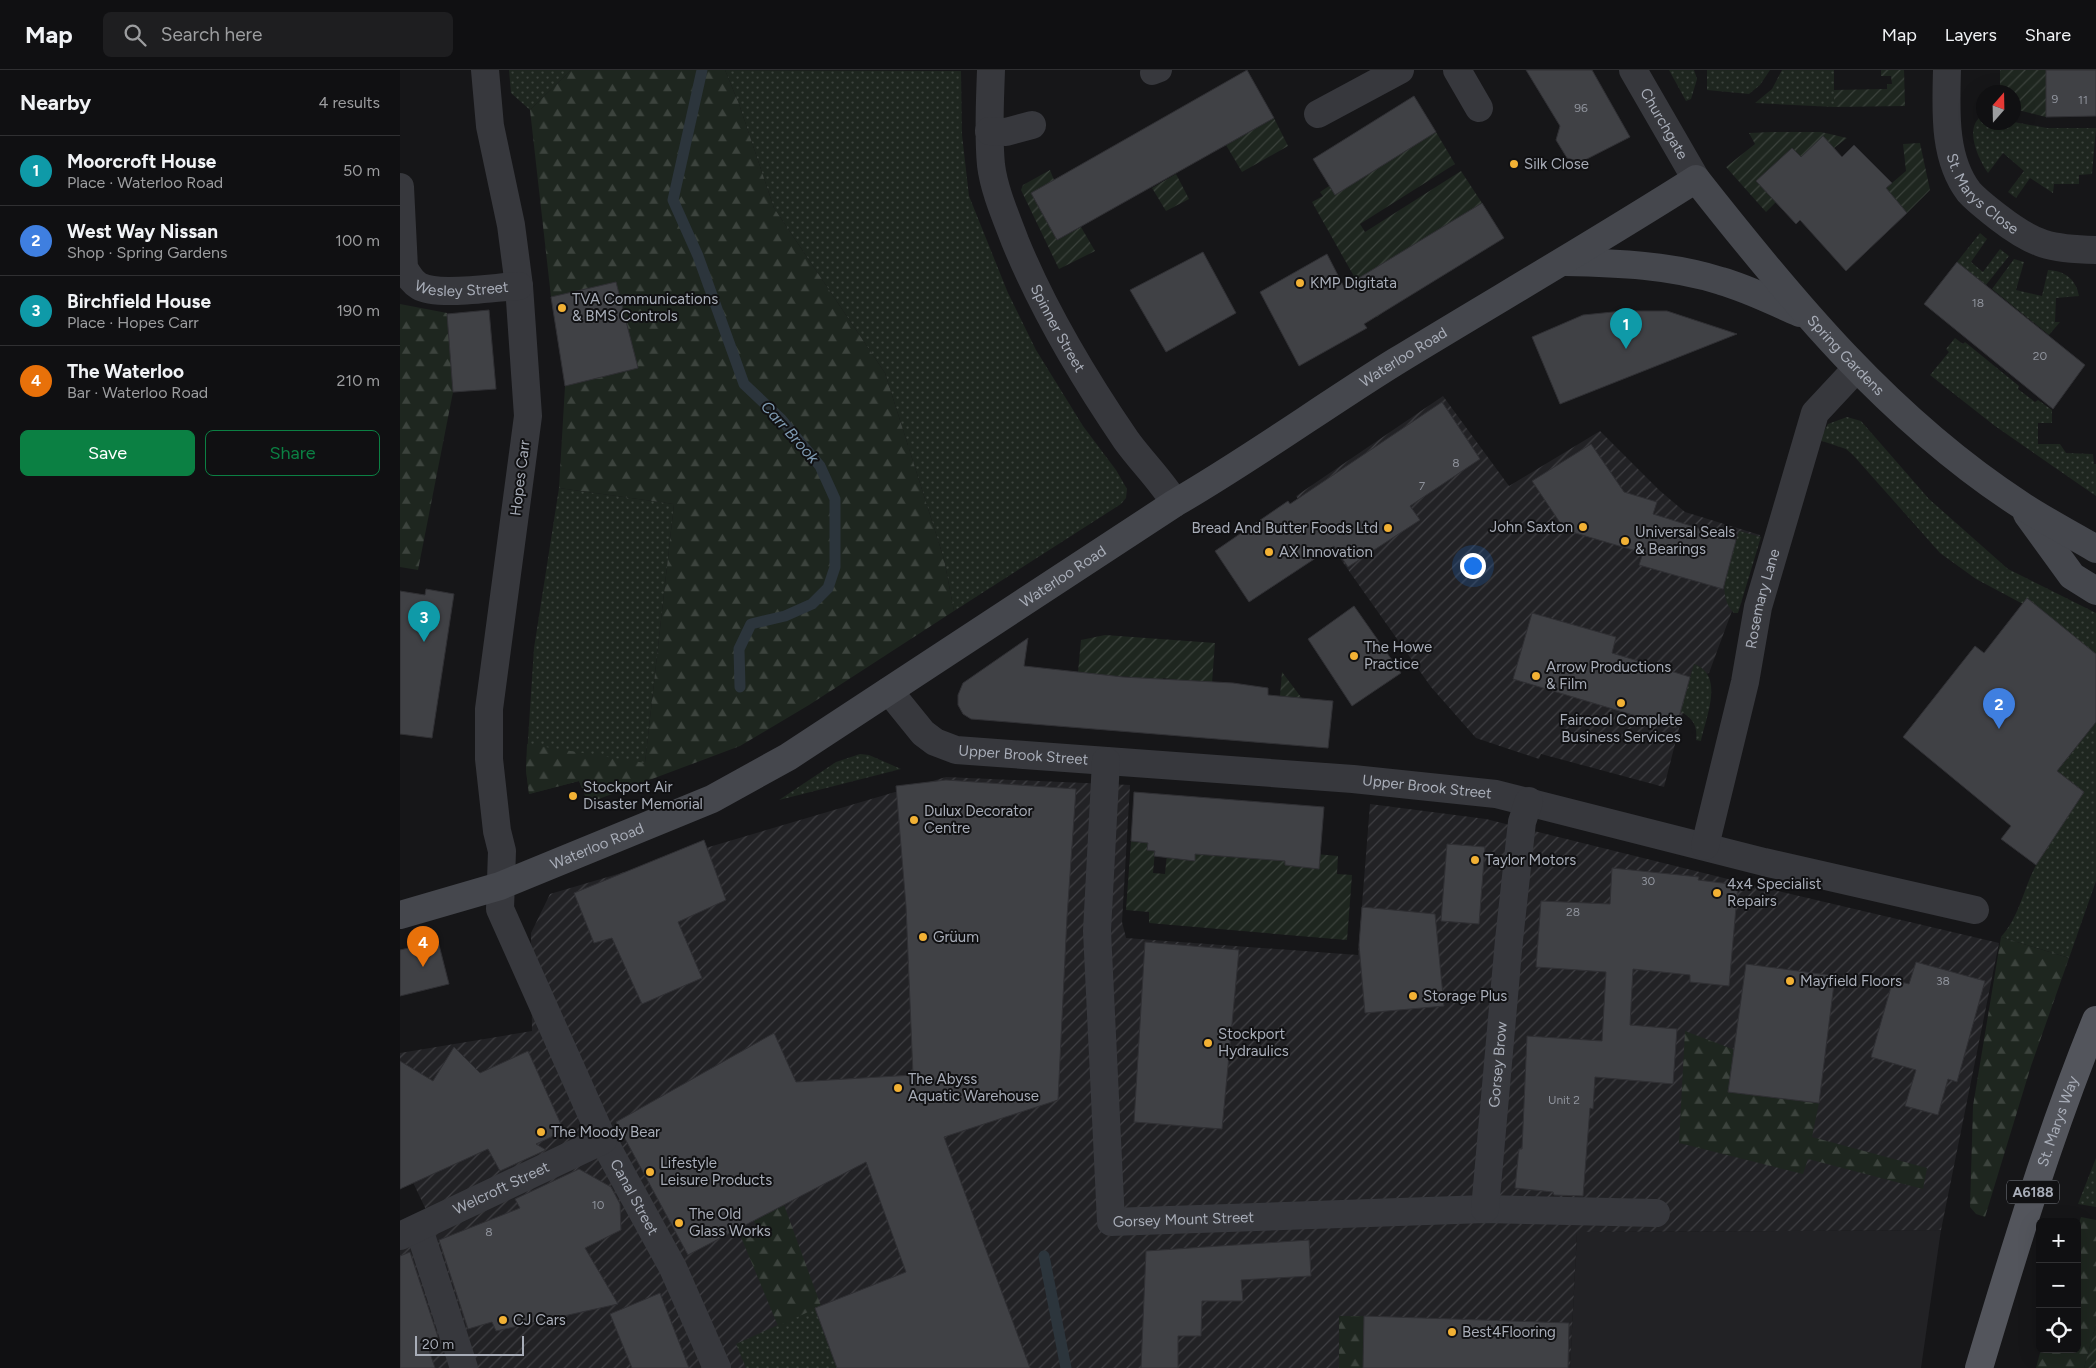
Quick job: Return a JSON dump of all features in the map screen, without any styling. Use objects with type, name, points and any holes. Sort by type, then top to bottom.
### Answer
[{"type":"main road","name":"Waterloo Road","points":[[400,915],[500,886],[712,799],[788,757],[1175,503],[1396,362],[1565,262],[1696,179]]},
{"type":"main road","name":"Spring Gardens","points":[[1696,179],[1805,315],[1856,368],[1943,447],[2020,505],[2096,549]]},
{"type":"main road","points":[[1565,262],[1636,265],[1668,269],[1735,286],[1805,315]]},
{"type":"main road","name":"Spring Gardens","points":[[2020,505],[2072,576],[2096,591]]},
{"type":"main road","name":"St. Marys Way","points":[[1979,1368],[2022,1226],[2070,1085],[2096,1020]]},
{"type":"street","name":"Hopes Carr","points":[[485,70],[490,126],[511,225],[519,286],[528,416],[489,709],[489,758],[497,831],[502,851],[500,886]]},
{"type":"street","name":"Spinner Street","points":[[991,70],[989,131],[992,167],[1008,224],[1027,270],[1054,326],[1128,442],[1175,503]]},
{"type":"street","points":[[1318,114],[1400,70]]},
{"type":"street","points":[[1457,70],[1479,108]]},
{"type":"street","name":"Churchgate","points":[[1633,70],[1696,179]]},
{"type":"street","name":"St. Marys Close","points":[[1947,70],[1949,140],[1958,170],[1970,192],[2010,226],[2030,240],[2070,250],[2096,250]]},
{"type":"street","points":[[989,131],[1006,132],[1032,125]]},
{"type":"street","name":"Wesley Street","points":[[400,187],[404,268],[409,277],[419,286],[449,290],[519,286]]},
{"type":"street","name":"Rosemary Lane","points":[[1705,846],[1746,682],[1758,607],[1815,413],[1856,368]]},
{"type":"street","name":"Upper Brook Street","points":[[889,692],[923,734],[935,742],[956,750],[1419,784],[1496,794],[1764,862],[1976,910]]},
{"type":"street","name":"Gorsey Mount Street","points":[[1106,761],[1097,931],[1111,1222],[1485,1209],[1656,1214]]},
{"type":"street","name":"Gorsey Brow","points":[[1485,1209],[1503,994],[1522,822],[1528,801]]},
{"type":"street","name":"Canal Street","points":[[500,886],[500,909],[603,1140],[673,1268],[717,1368]]},
{"type":"street","name":"Welcroft Street","points":[[409,1232],[603,1140]]},
{"type":"street","points":[[409,1232],[464,1368]]},
{"type":"shaded area","points":[[1443,396],[1509,486],[1600,431],[1659,490],[1685,512],[1760,535],[1709,673],[1692,678],[1664,787],[1541,754],[1539,759],[1476,738],[1431,687],[1296,496]]},
{"type":"shaded area","points":[[946,777],[1130,785],[1122,922],[1126,938],[1358,955],[1370,804],[1486,819],[1740,882],[1999,943],[1941,1230],[1577,1232],[1570,1368],[400,1368],[400,1222],[427,1212],[400,1155],[400,1053],[532,1031],[531,933],[550,894]]},
{"type":"shaded area","points":[[1941,1230],[1921,1368],[1570,1368],[1577,1232]]},
{"type":"green space","points":[[509,70],[571,70],[530,110],[511,93]]},
{"type":"green space","points":[[571,70],[725,70],[739,104],[774,208],[885,373],[944,559],[954,611],[809,705],[740,746],[588,803],[579,781],[529,794],[526,770],[527,744],[645,763],[674,504],[559,488],[565,386],[638,368],[616,282],[551,297],[530,110]]},
{"type":"green space","points":[[725,70],[961,71],[962,135],[969,196],[1008,293],[1036,350],[1083,426],[1116,470],[1127,489],[1126,498],[1121,504],[954,611],[944,559],[885,373],[774,208],[739,104]]},
{"type":"green space","points":[[1669,70],[1694,70],[1697,79],[1691,99],[1686,101]]},
{"type":"green space","points":[[1707,70],[1770,70],[1760,85],[1749,94],[1707,90]]},
{"type":"green space","points":[[1782,70],[1834,70],[1834,107],[1755,103],[1772,89]]},
{"type":"green space","points":[[1881,70],[1904,70],[1905,106],[1834,107],[1834,90],[1887,89],[1887,84],[1892,84],[1891,76],[1881,76]]},
{"type":"green space","points":[[2000,70],[2046,70],[2046,117],[2021,111],[2021,85],[2000,85]]},
{"type":"green space","points":[[1274,118],[1288,146],[1242,172],[1226,145]]},
{"type":"green space","points":[[1976,122],[1976,130],[2021,130],[2021,123],[2047,128],[2096,128],[2092,174],[2079,175],[2079,184],[2054,184],[2053,193],[2030,178],[2016,198],[2008,192],[2024,171],[2003,153],[1988,173],[1974,143],[1974,127]]},
{"type":"green space","points":[[1436,132],[1455,164],[1360,224],[1365,232],[1461,171],[1482,203],[1362,278],[1383,312],[1377,317],[1312,202],[1323,196],[1320,192],[1329,186],[1335,194]]},
{"type":"green space","points":[[1821,132],[1847,138],[1834,148],[1823,137],[1801,157],[1792,148],[1756,181],[1776,202],[1766,212],[1726,167],[1755,144],[1749,133]]},
{"type":"green space","points":[[1920,143],[1930,190],[1907,213],[1886,188],[1906,171],[1903,144]]},
{"type":"green space","points":[[1050,170],[1054,180],[1031,193],[1057,240],[1081,227],[1095,251],[1059,269],[1021,190],[1023,185]]},
{"type":"green space","points":[[1176,174],[1189,199],[1166,211],[1152,188]]},
{"type":"green space","points":[[1980,233],[1987,239],[1971,262],[1983,272],[2000,249],[2009,256],[1986,285],[1957,262]]},
{"type":"green space","points":[[2014,259],[2024,262],[2016,290],[2042,296],[2048,270],[2060,272],[2069,277],[2078,290],[2079,296],[2056,298],[2055,322],[2060,322],[2049,335],[1992,289]]},
{"type":"green space","points":[[400,304],[447,313],[453,392],[418,570],[400,567]]},
{"type":"green space","points":[[1955,338],[1963,344],[1965,342],[2019,386],[2018,389],[2035,402],[2038,400],[2052,410],[2052,423],[2038,423],[2038,444],[2060,444],[2066,453],[2093,454],[2094,464],[2096,464],[2096,496],[1995,426],[1930,375],[1949,352],[1946,349]]},
{"type":"green space","points":[[1847,417],[1861,421],[1929,499],[2008,569],[2096,613],[2096,654],[2023,604],[1976,579],[1940,553],[1853,455],[1846,449],[1819,440],[1828,424]]},
{"type":"green space","points":[[559,488],[674,504],[645,763],[588,803],[579,781],[529,794],[526,770],[534,648]]},
{"type":"green space","points":[[1739,531],[1761,537],[1738,613],[1734,613],[1725,595],[1725,584],[1729,562]]},
{"type":"green space","points":[[1105,635],[1215,643],[1212,683],[1178,689],[1178,680],[1163,678],[1162,688],[1131,685],[1131,677],[1115,676],[1114,684],[1078,672],[1081,640]]},
{"type":"green space","points":[[1694,664],[1703,669],[1709,677],[1711,687],[1709,709],[1701,741],[1696,740],[1694,723],[1685,714],[1680,712]]},
{"type":"green space","points":[[1282,672],[1319,721],[1297,698],[1280,696]]},
{"type":"green space","points":[[2096,722],[2096,881],[2069,958],[2001,937],[2017,912],[2040,857],[2084,792],[2057,771]]},
{"type":"green space","points":[[860,754],[869,755],[901,769],[779,800],[836,762]]},
{"type":"green space","points":[[1131,841],[1148,843],[1147,850],[1155,851],[1153,873],[1165,874],[1167,853],[1176,854],[1176,859],[1194,861],[1197,843],[1338,856],[1337,874],[1352,875],[1347,940],[1149,923],[1149,912],[1126,910]]},
{"type":"green space","points":[[2001,937],[2069,958],[2031,1066],[1985,1217],[1976,1214],[1970,1207],[1973,1106]]},
{"type":"green space","points":[[1685,1031],[1735,1050],[1729,1092],[1819,1103],[1812,1137],[1927,1168],[1923,1189],[1808,1159],[1803,1174],[1679,1143]]},
{"type":"green space","points":[[2096,1158],[2096,1207],[2078,1204]]},
{"type":"green space","points":[[784,1205],[821,1306],[778,1326],[741,1237],[757,1228],[754,1221]]},
{"type":"green space","points":[[2081,1218],[2096,1220],[2096,1324],[2084,1368],[2036,1368],[2040,1353],[2081,1353]]},
{"type":"green space","points":[[815,1308],[837,1368],[746,1368],[736,1344]]},
{"type":"green space","points":[[1339,1316],[1364,1316],[1363,1368],[1339,1368]]},
{"type":"green space","points":[[2096,1324],[2096,1368],[2084,1368]]},
{"type":"building","points":[[1247,70],[1274,118],[1057,240],[1031,193]]},
{"type":"building","points":[[1526,70],[1592,70],[1630,137],[1581,162],[1567,158],[1556,140],[1560,126]]},
{"type":"building","points":[[2046,70],[2096,70],[2096,116],[2046,117]]},
{"type":"building","points":[[1414,96],[1436,132],[1335,195],[1313,159]]},
{"type":"building","points":[[1823,136],[1842,157],[1854,145],[1892,183],[1886,188],[1907,213],[1846,271],[1800,220],[1796,224],[1756,181],[1792,148],[1801,157]]},
{"type":"building","points":[[1482,203],[1504,238],[1364,324],[1367,328],[1299,366],[1260,292],[1327,254],[1344,287]]},
{"type":"building","points":[[1203,252],[1236,313],[1166,352],[1130,290]]},
{"type":"building","points":[[1957,262],[2085,365],[2053,409],[1924,304]]},
{"type":"building","points":[[616,282],[638,368],[565,386],[551,297]]},
{"type":"building","points":[[489,310],[496,389],[453,392],[447,314]]},
{"type":"building","points":[[1623,311],[1667,311],[1737,334],[1560,404],[1532,337],[1583,315]]},
{"type":"building","points":[[1442,402],[1480,459],[1410,506],[1420,520],[1348,567],[1334,546],[1249,602],[1215,551],[1288,501],[1290,504]]},
{"type":"building","points":[[1591,444],[1624,492],[1657,502],[1653,514],[1736,540],[1723,589],[1639,565],[1643,553],[1565,530],[1532,481]]},
{"type":"building","points":[[426,589],[454,594],[432,738],[400,734],[400,591],[425,595]]},
{"type":"building","points":[[2027,598],[2096,654],[2096,722],[2057,771],[2084,792],[2036,865],[2001,839],[2011,826],[1903,737],[1975,646],[1984,653]]},
{"type":"building","name":"The Howe Practice","points":[[1354,606],[1401,673],[1352,706],[1308,639]]},
{"type":"building","points":[[1532,613],[1616,637],[1612,653],[1690,677],[1676,728],[1513,679]]},
{"type":"building","points":[[1028,638],[1024,666],[1123,677],[1233,683],[1268,688],[1268,695],[1333,701],[1328,748],[971,719],[963,714],[958,705],[958,695],[963,683]]},
{"type":"building","points":[[946,780],[1076,789],[1067,917],[1058,1100],[944,1137],[1030,1368],[837,1368],[815,1308],[906,1272],[866,1162],[688,1255],[616,1122],[774,1033],[796,1082],[913,1075],[906,906],[896,786]]},
{"type":"building","points":[[1134,792],[1324,807],[1319,869],[1285,865],[1285,861],[1195,854],[1195,861],[1154,856],[1155,851],[1147,850],[1148,843],[1131,841]]},
{"type":"building","points":[[704,840],[726,900],[678,922],[702,978],[642,1004],[612,938],[594,943],[574,893]]},
{"type":"building","points":[[1447,844],[1485,847],[1479,924],[1441,921]]},
{"type":"building","points":[[1612,868],[1699,877],[1698,880],[1738,885],[1729,986],[1690,982],[1690,975],[1633,969],[1630,1025],[1677,1029],[1673,1084],[1595,1077],[1593,1109],[1590,1108],[1583,1196],[1554,1195],[1553,1192],[1515,1188],[1519,1149],[1522,1149],[1527,1036],[1602,1041],[1606,972],[1536,967],[1541,901],[1610,904]]},
{"type":"building","points":[[1362,907],[1435,914],[1444,1006],[1365,1013],[1359,945]]},
{"type":"building","points":[[438,941],[449,984],[400,996],[400,950]]},
{"type":"building","points":[[1145,942],[1239,950],[1222,1129],[1134,1122]]},
{"type":"building","points":[[1916,962],[1985,981],[1957,1082],[1948,1079],[1938,1115],[1905,1106],[1916,1070],[1871,1057],[1893,980],[1909,984]]},
{"type":"building","points":[[1746,964],[1835,976],[1819,1103],[1728,1092]]},
{"type":"building","points":[[454,1047],[480,1073],[528,1051],[564,1131],[536,1144],[546,1150],[500,1171],[488,1149],[400,1189],[400,1061],[433,1081]]},
{"type":"building","points":[[579,1169],[611,1187],[620,1204],[621,1230],[585,1248],[618,1304],[496,1331],[492,1322],[468,1329],[439,1240],[520,1208],[515,1199]]},
{"type":"building","points":[[1309,1240],[1311,1276],[1241,1280],[1243,1301],[1202,1301],[1201,1336],[1178,1336],[1178,1368],[1141,1368],[1146,1251]]},
{"type":"building","points":[[410,1252],[438,1337],[426,1341],[435,1368],[400,1368],[400,1256]]},
{"type":"building","points":[[660,1293],[689,1368],[632,1368],[610,1314]]},
{"type":"building","points":[[1364,1316],[1569,1323],[1568,1368],[1363,1368]]},
{"type":"waterway","name":"Carr Brook","points":[[702,70],[673,200],[698,256],[744,384],[781,419],[820,466],[835,499],[835,567],[828,588],[812,604],[785,616],[751,624],[739,649],[740,687]]},
{"type":"waterway","points":[[1044,1256],[1066,1368]]},
{"type":"place","name":"Silk Close","points":[[1514,164]]},
{"type":"place","name":"KMP Digitata","points":[[1300,283]]},
{"type":"place","name":"TVA Communications & BMS Controls","points":[[562,308]]},
{"type":"place","name":"Moorcroft House","points":[[1626,349]]},
{"type":"place","name":"John Saxton","points":[[1583,527]]},
{"type":"place","name":"Bread And Butter Foods Ltd","points":[[1388,528]]},
{"type":"place","name":"Universal Seals & Bearings","points":[[1625,541]]},
{"type":"place","name":"AX Innovation","points":[[1269,552]]},
{"type":"place","name":"Birchfield House","points":[[424,642]]},
{"type":"place","name":"The Howe Practice","points":[[1354,656]]},
{"type":"place","name":"Arrow Productions & Film","points":[[1536,676]]},
{"type":"place","name":"Faircool Complete Business Services","points":[[1621,703]]},
{"type":"place","name":"West Way Nissan","points":[[1999,729]]},
{"type":"place","name":"Stockport Air Disaster Memorial","points":[[573,796]]},
{"type":"place","name":"Dulux Decorator Centre","points":[[914,820]]},
{"type":"place","name":"Taylor Motors","points":[[1475,860]]},
{"type":"place","name":"4x4 Specialist Repairs","points":[[1717,893]]},
{"type":"place","name":"Grüum","points":[[923,937]]},
{"type":"place","name":"The Waterloo","points":[[423,967]]},
{"type":"place","name":"Mayfield Floors","points":[[1790,981]]},
{"type":"place","name":"Storage Plus","points":[[1413,996]]},
{"type":"place","name":"Stockport Hydraulics","points":[[1208,1043]]},
{"type":"place","name":"The Abyss Aquatic Warehouse","points":[[898,1088]]},
{"type":"place","name":"The Moody Bear","points":[[541,1132]]},
{"type":"place","name":"Lifestyle Leisure Products","points":[[650,1172]]},
{"type":"place","name":"The Old Glass Works","points":[[679,1223]]},
{"type":"place","name":"CJ Cars","points":[[503,1320]]},
{"type":"place","name":"Best4Flooring","points":[[1452,1332]]}]
